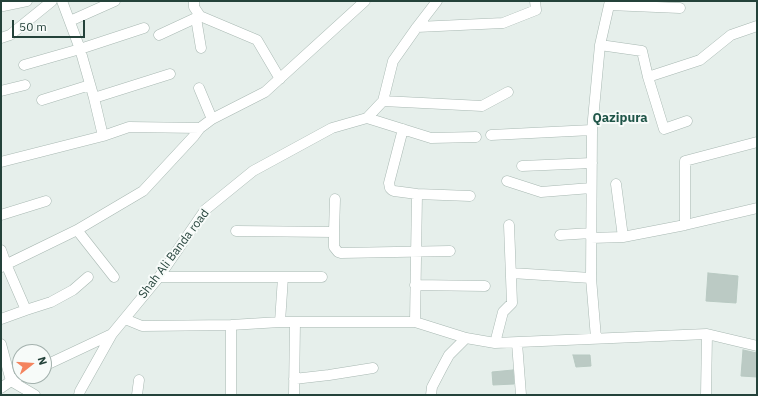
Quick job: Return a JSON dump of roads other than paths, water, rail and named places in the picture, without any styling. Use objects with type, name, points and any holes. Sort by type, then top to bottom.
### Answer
[{"type":"street","points":[[3,6],[27,1]]},
{"type":"street","points":[[1,38],[10,35],[52,1]]},
{"type":"street","points":[[62,1],[80,49],[103,136]]},
{"type":"street","points":[[70,21],[116,1]]},
{"type":"street","points":[[194,1],[194,6],[198,17],[201,48]]},
{"type":"street","points":[[438,1],[417,27],[393,62],[383,101],[367,118],[431,138],[476,137]]},
{"type":"street","points":[[417,27],[503,23],[536,10],[535,1]]},
{"type":"street","points":[[4,266],[77,230],[143,191],[200,128],[212,119],[265,92],[359,3]]},
{"type":"street","points":[[596,338],[591,278],[592,130],[600,45],[610,3],[680,8]]},
{"type":"street","points":[[159,35],[198,17],[257,40],[280,79]]},
{"type":"street","points":[[648,77],[700,60],[731,35],[757,26]]},
{"type":"street","points":[[24,65],[80,49],[144,28]]},
{"type":"street","points":[[600,45],[642,51],[648,77],[664,129],[688,121]]},
{"type":"street","points":[[94,98],[170,74]]},
{"type":"street","points":[[1,91],[25,85]]},
{"type":"street","points":[[42,100],[90,85]]},
{"type":"street","points":[[199,88],[212,119]]},
{"type":"street","points":[[383,101],[482,106],[508,92]]},
{"type":"street","name":"Shah Ali Banda road","points":[[79,395],[112,334],[159,277],[205,210],[253,171],[332,128],[367,118]]},
{"type":"street","points":[[1,162],[129,128],[200,128]]},
{"type":"street","points":[[403,129],[389,186],[390,188],[394,191],[417,194],[470,196]]},
{"type":"street","points":[[491,135],[592,130]]},
{"type":"street","points":[[685,225],[685,161],[757,142]]},
{"type":"street","points":[[522,166],[592,163]]},
{"type":"street","points":[[508,181],[540,192],[591,188]]},
{"type":"street","points":[[616,184],[623,237]]},
{"type":"street","points":[[415,322],[417,194]]},
{"type":"street","points":[[335,199],[334,247],[338,252],[450,251]]},
{"type":"street","points":[[1,215],[46,201]]},
{"type":"street","points":[[560,235],[623,237],[685,225],[757,208]]},
{"type":"street","points":[[495,343],[503,312],[512,303],[509,225]]},
{"type":"street","points":[[77,230],[114,277]]},
{"type":"street","points":[[236,231],[334,232]]},
{"type":"street","points":[[1,250],[4,266],[26,310]]},
{"type":"street","points":[[511,273],[591,278]]},
{"type":"street","points":[[1,319],[51,302],[73,290],[88,277]]},
{"type":"street","points":[[159,277],[322,278]]},
{"type":"street","points":[[280,322],[283,277]]},
{"type":"street","points":[[416,285],[485,286]]},
{"type":"street","points":[[125,319],[142,326],[231,325],[280,322],[415,322],[466,338],[495,343],[706,334],[757,346]]},
{"type":"street","points":[[294,395],[295,322]]},
{"type":"street","points":[[231,325],[231,395]]},
{"type":"street","points":[[52,362],[112,334]]},
{"type":"street","points":[[706,334],[706,395]]},
{"type":"street","points":[[431,395],[432,387],[442,366],[449,355],[466,338]]},
{"type":"street","points":[[517,343],[521,395]]},
{"type":"street","points":[[1,344],[11,381],[35,395]]},
{"type":"street","points":[[294,379],[373,368]]},
{"type":"street","points":[[137,395],[139,380]]},
{"type":"street","points":[[1,388],[11,381]]},
{"type":"district","name":"Qazipura","points":[[620,118]]}]
